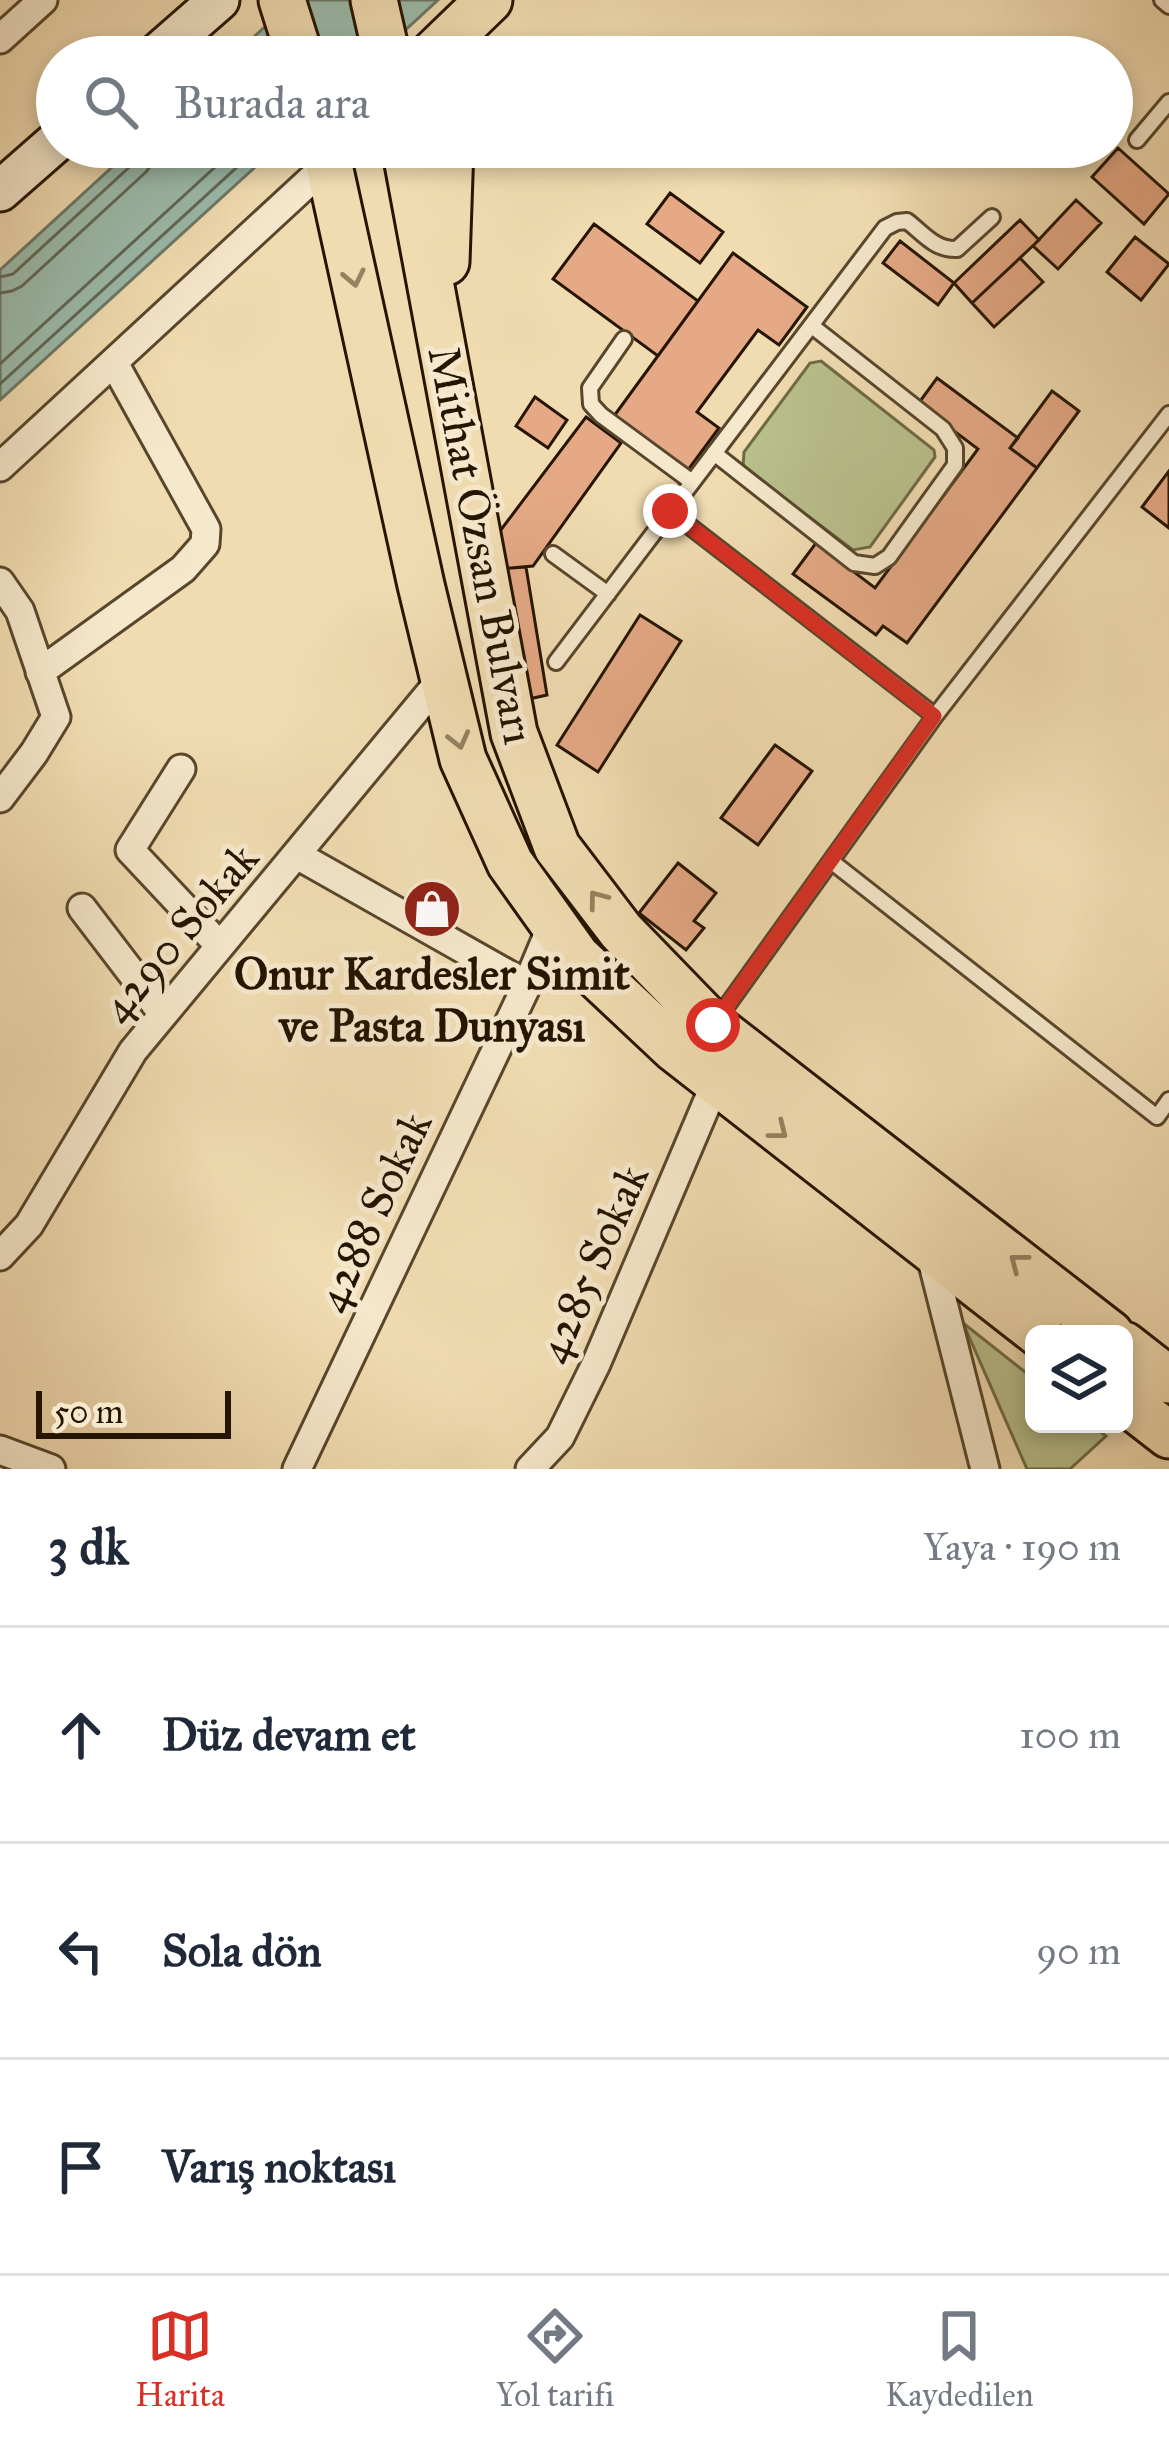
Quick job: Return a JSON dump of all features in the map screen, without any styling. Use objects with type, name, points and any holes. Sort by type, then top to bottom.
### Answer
[{"type":"main road","points":[[178,36],[219,0]]},
{"type":"main road","points":[[282,0],[293,36]]},
{"type":"main road","points":[[374,0],[382,36]]},
{"type":"main road","points":[[453,36],[493,0]]},
{"type":"main road","points":[[475,36],[493,0]]},
{"type":"main road","points":[[0,191],[36,159]]},
{"type":"main road","name":"Mithat Özsan Bulvarı","points":[[336,168],[385,424],[464,759],[510,863],[577,957],[675,1049],[1028,1325]]},
{"type":"main road","name":"Mithat Özsan Bulvarı","points":[[409,168],[514,733],[557,847],[621,931],[713,1025],[1098,1325]]},
{"type":"main road","points":[[442,350],[448,168]]},
{"type":"main road","points":[[1133,1352],[1169,1379]]},
{"type":"main road","points":[[1133,1407],[1169,1435]]},
{"type":"street","points":[[0,39],[44,0]]},
{"type":"street","points":[[0,466],[316,168]]},
{"type":"street","points":[[40,673],[183,569],[205,544],[206,529],[114,363]]},
{"type":"street","points":[[0,582],[20,611],[56,717],[0,798]]},
{"type":"street","points":[[0,637],[20,611]]},
{"type":"street","name":"4290 Sokak","points":[[0,1256],[29,1226],[133,1051],[444,676]]},
{"type":"street","points":[[182,769],[130,850],[220,946]]},
{"type":"street","points":[[297,856],[526,986]]},
{"type":"street","points":[[82,908],[163,1014]]},
{"type":"street","name":"4288 Sokak","points":[[297,1469],[553,923]]},
{"type":"street","name":"4285 Sokak","points":[[530,1469],[560,1437],[587,1382],[716,1082]]},
{"type":"street","points":[[929,1248],[985,1469]]},
{"type":"street","points":[[0,1450],[51,1469]]},
{"type":"lane","points":[[1162,0],[1169,7]]},
{"type":"lane","points":[[1136,140],[1169,102]]},
{"type":"lane","points":[[556,662],[885,228],[908,221],[935,245],[957,249],[992,217]]},
{"type":"lane","points":[[714,454],[854,563],[875,566],[890,557],[955,465],[955,448],[943,429],[812,326]]},
{"type":"lane","points":[[624,339],[590,388],[591,404],[692,482]]},
{"type":"lane","points":[[713,1025],[934,716],[1169,414]]},
{"type":"lane","points":[[670,511],[934,716]]},
{"type":"lane","points":[[554,554],[608,594]]},
{"type":"lane","points":[[831,861],[1157,1117],[1169,1100]]},
{"type":"green space","points":[[821,361],[934,450],[935,457],[870,547],[853,550],[743,467],[744,452],[810,363]]},
{"type":"green space","points":[[963,1323],[1025,1372],[1025,1433],[1106,1436],[1070,1469],[1027,1469]]},
{"type":"water","points":[[294,0],[438,0],[399,36],[255,36]]},
{"type":"water","points":[[111,168],[254,168],[0,400],[0,270]]},
{"type":"building","points":[[1133,162],[1169,194],[1144,224],[1092,177],[1100,168],[1133,168]]},
{"type":"building","points":[[670,193],[723,232],[700,263],[647,224]]},
{"type":"building","points":[[1076,200],[1101,223],[1058,269],[1033,246]]},
{"type":"building","points":[[1020,220],[1039,240],[972,303],[954,283]]},
{"type":"building","points":[[594,224],[698,301],[658,356],[553,279]]},
{"type":"building","points":[[1135,237],[1169,264],[1141,300],[1107,272]]},
{"type":"building","points":[[900,241],[954,283],[938,305],[883,263]]},
{"type":"building","points":[[733,253],[807,307],[779,345],[758,330],[697,412],[719,428],[688,470],[614,416]]},
{"type":"building","points":[[1020,258],[1043,282],[994,327],[972,303]]},
{"type":"building","points":[[937,378],[1018,438],[1010,448],[1037,468],[907,643],[883,626],[876,635],[793,574],[816,543],[875,588],[978,449],[918,404]]},
{"type":"building","points":[[1052,391],[1079,411],[1037,468],[1010,448]]},
{"type":"building","points":[[535,397],[567,420],[548,448],[516,426]]},
{"type":"building","points":[[586,417],[621,443],[533,566],[498,569],[494,539]]},
{"type":"building","points":[[1169,471],[1169,528],[1142,507]]},
{"type":"building","points":[[526,567],[547,695],[520,701],[498,569]]},
{"type":"building","points":[[640,615],[681,641],[598,772],[557,745]]},
{"type":"building","points":[[775,745],[812,771],[758,845],[721,818]]},
{"type":"building","points":[[678,863],[716,893],[694,921],[704,928],[686,950],[639,913]]},
{"type":"place","name":"Onur Kardesler Simit ve Pasta Dunyası","points":[[432,909]]},
{"type":"route","points":[[670,511],[934,716],[713,1025]]}]
